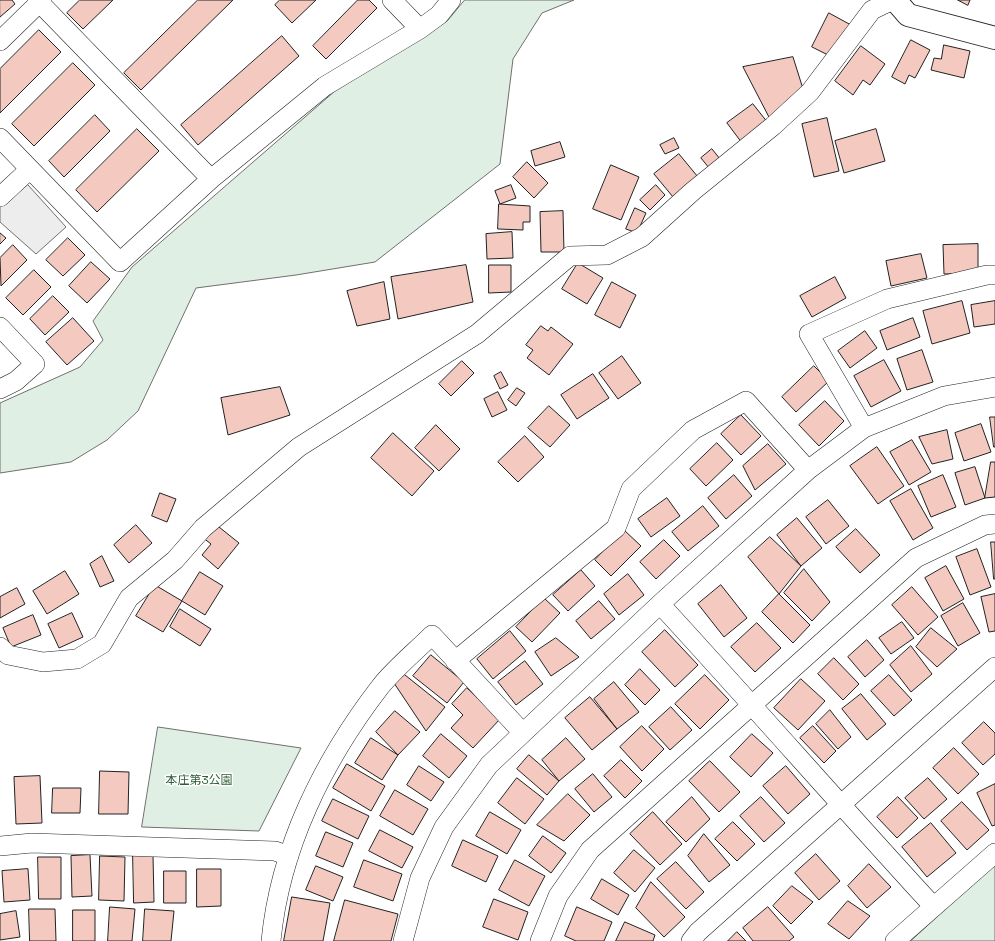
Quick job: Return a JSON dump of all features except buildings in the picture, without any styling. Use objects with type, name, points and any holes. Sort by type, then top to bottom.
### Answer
[{"type":"street","points":[[392,0],[420,29]]},
{"type":"street","points":[[0,138],[120,262],[212,179],[325,86],[420,29],[439,15],[451,0]]},
{"type":"street","points":[[0,647],[8,654],[43,662],[77,659],[102,644],[129,598],[174,560],[203,528],[299,447],[477,334],[570,256],[607,255],[642,237],[693,191],[773,126],[810,92],[872,10],[894,0],[908,15],[995,38]]},
{"type":"street","points":[[0,41],[40,1],[212,179]]},
{"type":"street","points":[[0,197],[30,169]]},
{"type":"street","points":[[864,428],[809,334],[887,299],[987,275],[995,275]]},
{"type":"street","points":[[0,327],[35,364],[16,381],[0,388]]},
{"type":"street","points":[[403,941],[420,878],[444,827],[489,765],[660,604],[808,470],[864,428],[944,396],[995,387]]},
{"type":"street","points":[[455,661],[616,528],[631,489],[693,430],[746,401],[808,470]]},
{"type":"street","points":[[540,941],[558,896],[590,850],[752,703],[916,558],[985,525],[995,524]]},
{"type":"street","points":[[660,604],[752,703],[839,804],[933,906]]},
{"type":"street","points":[[271,941],[274,907],[298,826],[332,758],[381,686],[432,635],[523,733]]},
{"type":"street","points":[[691,941],[698,932],[839,804],[995,667]]},
{"type":"street","points":[[0,846],[32,842],[275,851],[289,856]]},
{"type":"street","points":[[895,941],[995,853]]},
{"type":"green space","points":[[465,0],[574,0],[542,13],[513,59],[500,164],[375,262],[296,275],[196,288],[138,411],[107,440],[71,462],[0,473],[0,403],[80,367],[103,340],[93,321],[132,267],[335,91],[447,21]]},
{"type":"green space","name":"本庄第3公園","points":[[158,727],[301,748],[259,831],[142,827]]},
{"type":"green space","points":[[995,864],[995,941],[911,941]]},
{"type":"shaded area","points":[[28,185],[66,227],[36,254],[0,222],[0,207]]}]
